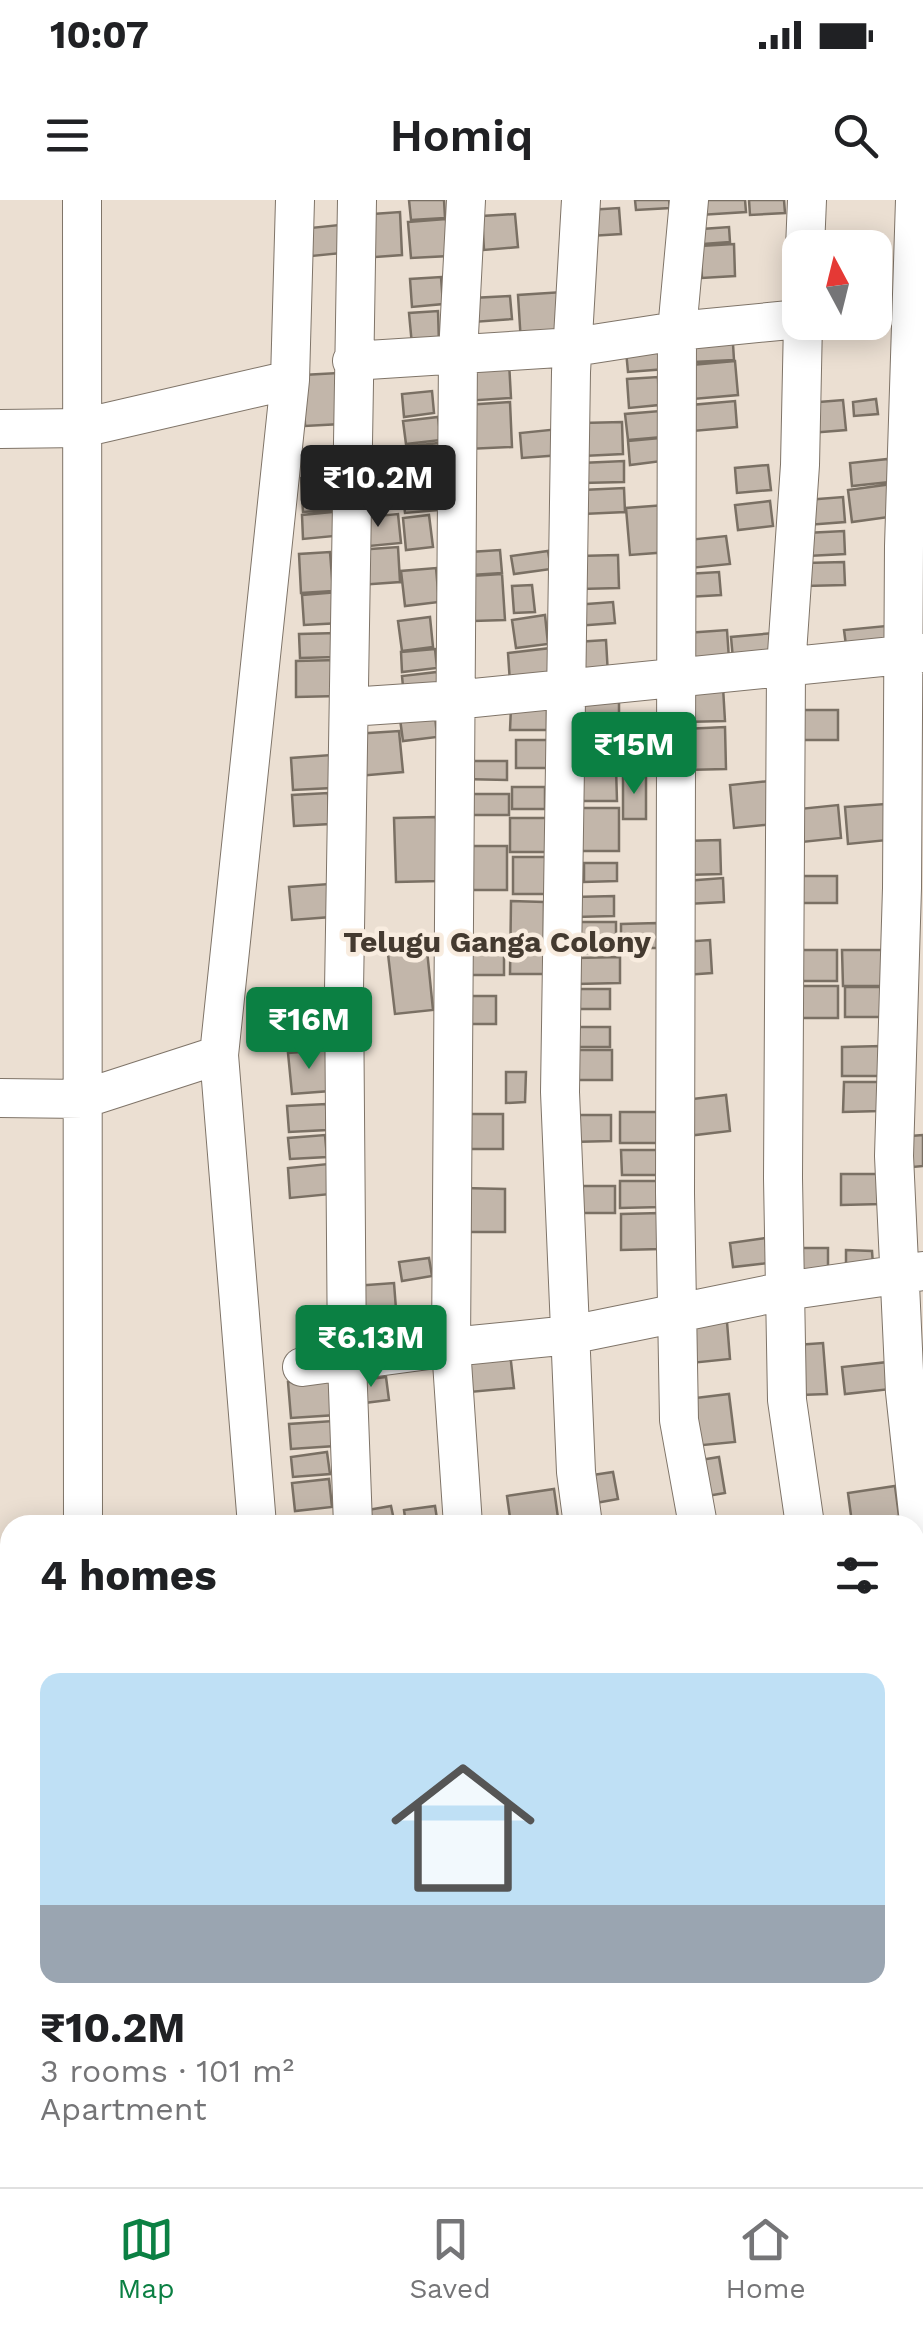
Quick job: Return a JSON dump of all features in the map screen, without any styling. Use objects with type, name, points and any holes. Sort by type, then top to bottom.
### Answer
[{"type":"street","points":[[82,200],[84,1515]]},
{"type":"street","points":[[256,1515],[219,1055],[290,380],[295,200]]},
{"type":"street","points":[[353,1515],[347,1362],[344,990],[357,200]]},
{"type":"street","points":[[462,1515],[451,1346],[458,354],[466,200]]},
{"type":"street","points":[[581,200],[571,372],[560,1092],[576,1472],[582,1515]]},
{"type":"street","points":[[689,200],[677,331],[677,1316],[678,1420],[696,1515]]},
{"type":"street","points":[[806,230],[808,200]]},
{"type":"street","points":[[915,200],[893,315],[916,355],[912,654],[894,1156],[912,1273],[906,1392],[919,1515]]},
{"type":"street","points":[[352,360],[574,347],[677,331],[782,323]]},
{"type":"street","points":[[802,340],[800,465],[786,668],[786,1290],[788,1400],[805,1515]]},
{"type":"street","points":[[0,429],[82,428],[290,380]]},
{"type":"street","points":[[350,707],[912,654]]},
{"type":"street","points":[[0,1098],[83,1099],[219,1055]]},
{"type":"street","points":[[302,1366],[570,1335],[677,1316],[786,1290],[912,1273]]},
{"type":"building","points":[[409,200],[444,200],[445,218],[411,220]]},
{"type":"building","points":[[635,200],[669,200],[670,208],[636,210]]},
{"type":"building","points":[[699,200],[745,200],[746,212],[700,215]]},
{"type":"building","points":[[749,200],[784,200],[785,213],[750,215]]},
{"type":"building","points":[[619,208],[621,234],[590,236],[588,210]]},
{"type":"building","points":[[400,212],[402,255],[362,258],[359,215]]},
{"type":"building","points":[[515,214],[518,247],[484,250],[482,216]]},
{"type":"building","points":[[446,219],[449,256],[411,258],[408,222]]},
{"type":"building","points":[[339,225],[342,253],[312,256],[310,228]]},
{"type":"building","points":[[729,227],[730,242],[703,244],[702,229]]},
{"type":"building","points":[[734,244],[735,276],[702,278],[700,246]]},
{"type":"building","points":[[441,277],[443,304],[412,307],[410,279]]},
{"type":"building","points":[[563,292],[566,339],[521,343],[518,295]]},
{"type":"building","points":[[510,296],[512,319],[473,322],[472,298]]},
{"type":"building","points":[[438,311],[439,344],[412,345],[409,313]]},
{"type":"building","points":[[732,328],[734,360],[693,362],[691,331]]},
{"type":"building","points":[[664,348],[666,369],[628,372],[626,351]]},
{"type":"building","points":[[735,361],[738,395],[693,399],[691,365]]},
{"type":"building","points":[[509,362],[511,398],[464,401],[462,365]]},
{"type":"building","points":[[338,373],[341,424],[305,426],[303,375]]},
{"type":"building","points":[[658,377],[659,405],[629,408],[627,379]]},
{"type":"building","points":[[432,391],[434,413],[404,417],[402,394]]},
{"type":"building","points":[[876,399],[878,414],[854,416],[853,402]]},
{"type":"building","points":[[843,400],[846,430],[810,433],[807,403]]},
{"type":"building","points":[[735,401],[737,427],[693,431],[691,405]]},
{"type":"building","points":[[510,402],[512,447],[467,449],[465,405]]},
{"type":"building","points":[[660,411],[663,437],[628,440],[625,414]]},
{"type":"building","points":[[438,417],[441,440],[406,444],[403,421]]},
{"type":"building","points":[[622,422],[623,454],[583,456],[582,423]]},
{"type":"building","points":[[559,429],[561,455],[522,458],[520,433]]},
{"type":"building","points":[[660,438],[662,461],[630,465],[628,441]]},
{"type":"building","points":[[439,443],[442,473],[405,477],[402,447]]},
{"type":"building","points":[[888,459],[890,482],[852,486],[850,463]]},
{"type":"building","points":[[624,461],[624,482],[582,483],[581,463]]},
{"type":"building","points":[[768,465],[771,490],[737,493],[735,468]]},
{"type":"building","points":[[329,475],[332,510],[303,512],[301,478]]},
{"type":"building","points":[[433,476],[437,510],[405,513],[401,479]]},
{"type":"building","points":[[892,484],[896,516],[852,522],[848,490]]},
{"type":"building","points":[[624,488],[625,512],[583,514],[582,490]]},
{"type":"building","points":[[843,497],[845,522],[807,525],[806,500]]},
{"type":"building","points":[[770,501],[773,526],[738,530],[735,505]]},
{"type":"building","points":[[665,505],[669,552],[630,555],[626,508]]},
{"type":"building","points":[[342,511],[345,535],[303,539],[302,515]]},
{"type":"building","points":[[398,514],[401,543],[359,547],[356,518]]},
{"type":"building","points":[[429,515],[433,547],[406,550],[403,518]]},
{"type":"building","points":[[844,531],[845,554],[808,556],[806,533]]},
{"type":"building","points":[[726,536],[730,564],[690,568],[687,540]]},
{"type":"building","points":[[398,547],[400,582],[359,585],[357,550]]},
{"type":"building","points":[[500,550],[502,573],[471,575],[470,552]]},
{"type":"building","points":[[548,551],[551,569],[514,574],[511,556]]},
{"type":"building","points":[[330,552],[333,591],[301,593],[299,554]]},
{"type":"building","points":[[618,555],[619,588],[580,589],[579,556]]},
{"type":"building","points":[[844,562],[845,585],[805,586],[805,563]]},
{"type":"building","points":[[436,568],[439,602],[405,606],[401,571]]},
{"type":"building","points":[[719,572],[721,595],[687,597],[686,574]]},
{"type":"building","points":[[502,574],[505,620],[473,621],[470,576]]},
{"type":"building","points":[[532,585],[535,612],[514,613],[512,586]]},
{"type":"building","points":[[339,592],[341,623],[304,625],[302,595]]},
{"type":"building","points":[[613,602],[615,623],[576,626],[574,605]]},
{"type":"building","points":[[545,615],[548,644],[516,648],[512,620]]},
{"type":"building","points":[[430,617],[433,647],[402,651],[398,621]]},
{"type":"building","points":[[886,626],[888,648],[847,653],[844,630]]},
{"type":"building","points":[[727,630],[729,659],[689,662],[686,633]]},
{"type":"building","points":[[337,633],[337,657],[300,658],[299,634]]},
{"type":"building","points":[[774,633],[776,656],[733,659],[731,637]]},
{"type":"building","points":[[606,640],[608,675],[578,676],[576,642]]},
{"type":"building","points":[[551,648],[554,679],[510,683],[508,653]]},
{"type":"building","points":[[435,649],[437,668],[402,672],[401,652]]},
{"type":"building","points":[[338,660],[339,696],[296,697],[296,661]]},
{"type":"building","points":[[437,672],[439,694],[404,697],[402,676]]},
{"type":"building","points":[[723,687],[725,721],[684,722],[683,688]]},
{"type":"building","points":[[619,699],[619,719],[575,719],[575,700]]},
{"type":"building","points":[[511,707],[547,707],[547,730],[510,730]]},
{"type":"building","points":[[798,710],[838,710],[838,740],[798,740]]},
{"type":"building","points":[[435,715],[437,737],[403,741],[400,719]]},
{"type":"building","points":[[569,727],[617,727],[618,761],[570,761]]},
{"type":"building","points":[[725,727],[726,769],[685,770],[684,729]]},
{"type":"building","points":[[399,731],[403,772],[358,776],[354,734]]},
{"type":"building","points":[[516,740],[556,740],[555,768],[516,768]]},
{"type":"building","points":[[331,755],[332,788],[293,790],[291,758]]},
{"type":"building","points":[[463,761],[507,761],[507,780],[462,779]]},
{"type":"building","points":[[574,767],[616,767],[617,801],[574,801]]},
{"type":"building","points":[[623,775],[646,775],[646,819],[623,819]]},
{"type":"building","points":[[770,781],[774,824],[734,828],[730,785]]},
{"type":"building","points":[[512,787],[545,787],[545,809],[512,809]]},
{"type":"building","points":[[328,793],[330,824],[294,826],[292,795]]},
{"type":"building","points":[[466,794],[509,794],[509,815],[466,815]]},
{"type":"building","points":[[885,804],[888,840],[848,844],[845,807]]},
{"type":"building","points":[[838,805],[841,838],[802,842],[799,809]]},
{"type":"building","points":[[576,808],[619,808],[619,851],[577,851]]},
{"type":"building","points":[[436,817],[439,881],[396,882],[394,818]]},
{"type":"building","points":[[510,818],[551,818],[551,852],[510,852]]},
{"type":"building","points":[[720,840],[721,874],[685,875],[684,841]]},
{"type":"building","points":[[463,846],[507,846],[507,890],[463,890]]},
{"type":"building","points":[[513,857],[548,857],[548,894],[513,894]]},
{"type":"building","points":[[584,863],[617,863],[617,881],[584,882]]},
{"type":"building","points":[[799,876],[837,876],[837,903],[799,903]]},
{"type":"building","points":[[723,878],[724,902],[687,904],[685,881]]},
{"type":"building","points":[[329,884],[331,917],[292,920],[289,887]]},
{"type":"building","points":[[614,896],[614,916],[575,917],[574,897]]},
{"type":"building","points":[[511,901],[544,902],[544,974],[510,974]]},
{"type":"building","points":[[575,922],[616,922],[616,953],[575,953]]},
{"type":"building","points":[[657,923],[657,948],[621,948],[621,924]]},
{"type":"building","points":[[710,940],[712,973],[685,975],[682,942]]},
{"type":"building","points":[[460,945],[504,945],[504,975],[460,975]]},
{"type":"building","points":[[427,950],[433,1010],[395,1014],[388,954]]},
{"type":"building","points":[[799,950],[837,950],[837,981],[799,981]]},
{"type":"building","points":[[842,950],[883,950],[883,986],[843,986]]},
{"type":"building","points":[[620,957],[620,983],[576,984],[576,958]]},
{"type":"building","points":[[798,986],[838,986],[838,1018],[798,1018]]},
{"type":"building","points":[[845,987],[886,987],[886,1017],[845,1017]]},
{"type":"building","points":[[574,989],[610,989],[610,1009],[574,1009]]},
{"type":"building","points":[[323,991],[324,1018],[287,1019],[286,993]]},
{"type":"building","points":[[461,996],[496,996],[496,1024],[461,1024]]},
{"type":"building","points":[[575,1027],[610,1027],[610,1047],[575,1047]]},
{"type":"building","points":[[882,1046],[882,1076],[842,1076],[842,1047]]},
{"type":"building","points":[[326,1050],[330,1091],[292,1094],[288,1053]]},
{"type":"building","points":[[573,1050],[612,1050],[612,1080],[574,1080]]},
{"type":"building","points":[[506,1072],[526,1072],[525,1102],[506,1103]]},
{"type":"building","points":[[844,1082],[880,1082],[880,1111],[843,1112]]},
{"type":"building","points":[[726,1095],[730,1131],[687,1136],[684,1100]]},
{"type":"building","points":[[326,1104],[327,1130],[289,1132],[287,1106]]},
{"type":"building","points":[[620,1112],[663,1112],[664,1143],[620,1143]]},
{"type":"building","points":[[462,1114],[503,1114],[503,1149],[462,1149]]},
{"type":"building","points":[[571,1115],[611,1115],[611,1141],[571,1142]]},
{"type":"building","points":[[325,1135],[327,1157],[290,1159],[288,1138]]},
{"type":"building","points":[[923,1135],[923,1166],[913,1167],[911,1136]]},
{"type":"building","points":[[621,1150],[660,1150],[660,1175],[622,1175]]},
{"type":"building","points":[[328,1164],[331,1194],[290,1198],[288,1168]]},
{"type":"building","points":[[841,1174],[882,1174],[882,1204],[841,1205]]},
{"type":"building","points":[[620,1181],[661,1181],[661,1207],[620,1208]]},
{"type":"building","points":[[579,1186],[615,1186],[615,1213],[579,1213]]},
{"type":"building","points":[[463,1188],[505,1189],[505,1232],[463,1232]]},
{"type":"building","points":[[660,1213],[661,1249],[621,1250],[621,1214]]},
{"type":"building","points":[[765,1238],[768,1263],[733,1267],[730,1243]]},
{"type":"building","points":[[798,1248],[828,1248],[828,1276],[798,1276]]},
{"type":"building","points":[[846,1250],[872,1251],[873,1265],[846,1265]]},
{"type":"building","points":[[429,1258],[432,1276],[402,1281],[399,1262]]},
{"type":"building","points":[[394,1283],[396,1309],[356,1312],[354,1286]]},
{"type":"building","points":[[392,1317],[396,1347],[359,1351],[356,1320]]},
{"type":"building","points":[[727,1322],[730,1359],[691,1363],[687,1325]]},
{"type":"building","points":[[823,1343],[827,1394],[800,1395],[796,1345]]},
{"type":"building","points":[[510,1353],[514,1388],[470,1392],[467,1357]]},
{"type":"building","points":[[888,1362],[891,1389],[845,1394],[842,1367]]},
{"type":"building","points":[[386,1377],[389,1400],[356,1404],[353,1381]]},
{"type":"building","points":[[333,1379],[336,1415],[291,1418],[288,1382]]},
{"type":"building","points":[[729,1394],[735,1442],[693,1446],[687,1399]]},
{"type":"building","points":[[333,1421],[335,1446],[291,1449],[289,1424]]},
{"type":"building","points":[[327,1452],[330,1474],[293,1477],[291,1457]]},
{"type":"building","points":[[719,1457],[725,1493],[701,1497],[694,1461]]},
{"type":"building","points":[[613,1472],[618,1499],[590,1504],[586,1476]]},
{"type":"building","points":[[329,1479],[332,1507],[295,1511],[292,1483]]},
{"type":"building","points":[[895,1486],[899,1515],[851,1515],[848,1493]]},
{"type":"building","points":[[554,1489],[558,1515],[510,1515],[507,1496]]},
{"type":"building","points":[[391,1506],[393,1515],[363,1515],[362,1511]]},
{"type":"building","points":[[435,1506],[436,1515],[405,1515],[404,1510]]},
{"type":"district","name":"Telugu Ganga Colony","points":[[497,942]]}]
